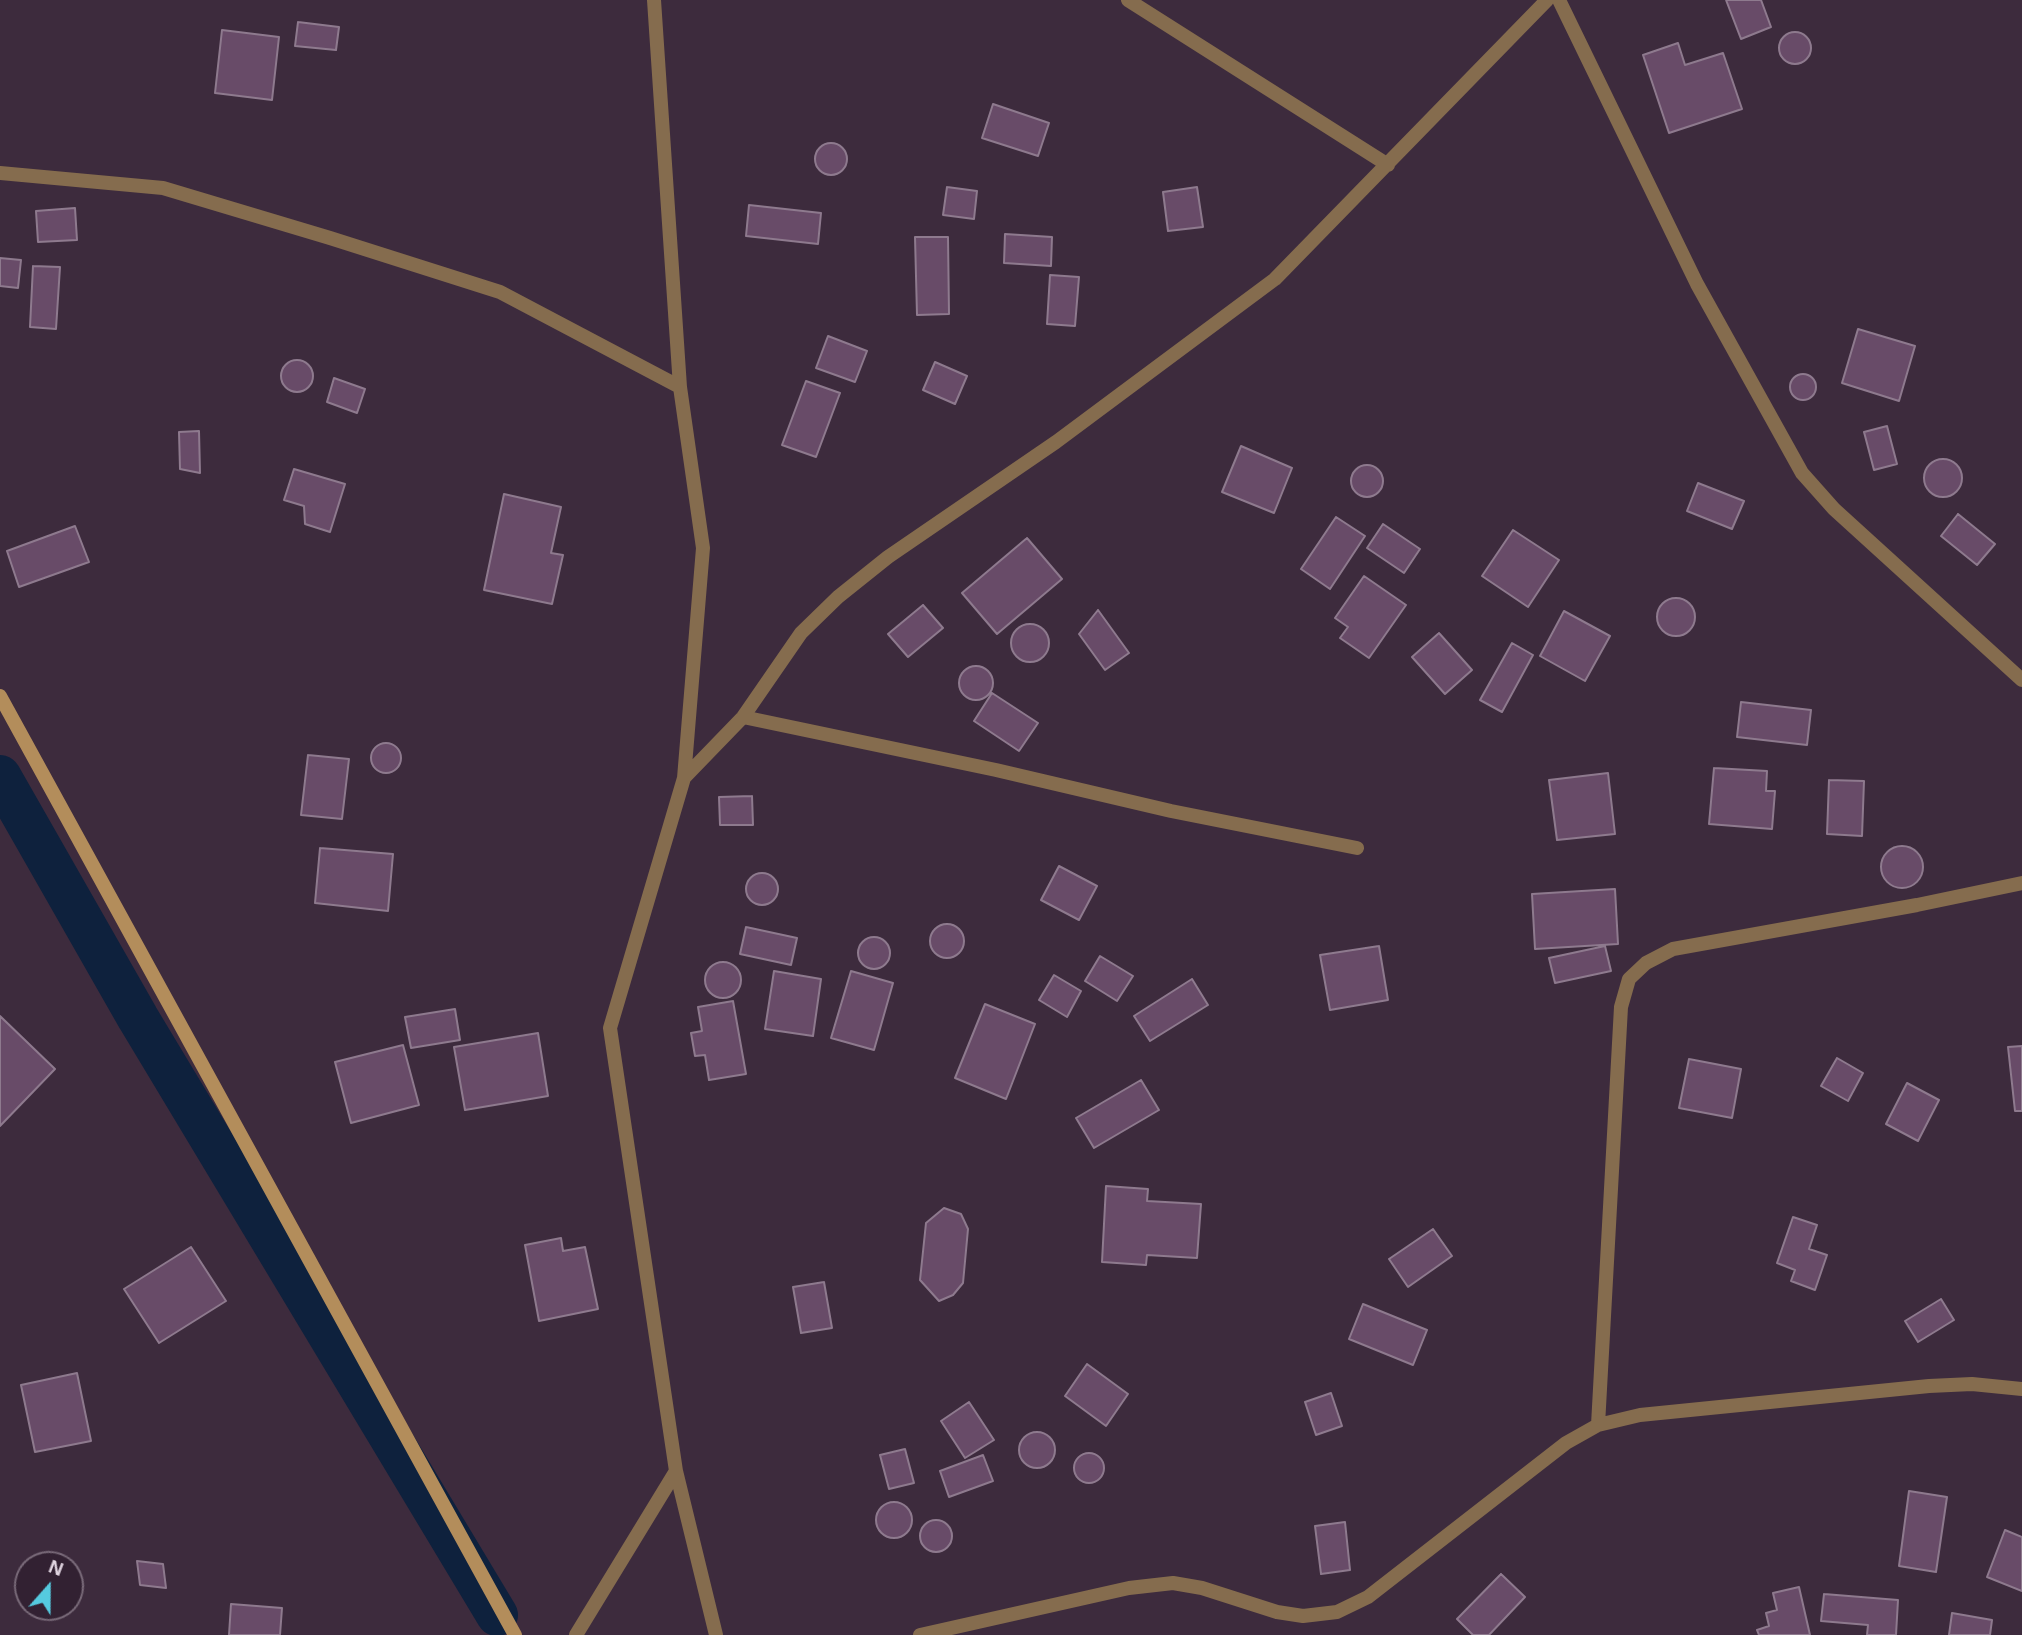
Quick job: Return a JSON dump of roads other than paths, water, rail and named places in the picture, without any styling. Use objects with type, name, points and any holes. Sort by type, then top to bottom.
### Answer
[{"type":"street","points":[[654,0],[680,387],[703,548],[684,778],[610,1028],[676,1471],[716,1635]]},
{"type":"street","points":[[1128,0],[1388,165]]},
{"type":"street","points":[[684,778],[743,717],[801,633],[838,597],[888,557],[1056,442],[1275,279],[1547,0]]},
{"type":"street","points":[[1559,0],[1697,284],[1802,473],[1834,509],[2022,680]]},
{"type":"street","points":[[0,173],[163,188],[369,250],[500,292],[680,387]]},
{"type":"street","points":[[0,696],[515,1635]]},
{"type":"street","points":[[743,717],[996,770],[1171,811],[1357,848]]},
{"type":"street","points":[[1598,1425],[1620,1007],[1629,979],[1646,963],[1673,949],[1917,905],[2022,883]]},
{"type":"street","points":[[920,1635],[1129,1588],[1173,1583],[1202,1588],[1276,1612],[1303,1616],[1337,1612],[1368,1597],[1566,1443],[1598,1425],[1640,1415],[1929,1386],[1972,1384],[2022,1389]]},
{"type":"street","points":[[576,1635],[676,1471]]},
{"type":"waterway","points":[[0,776],[138,1018],[497,1615]]}]
